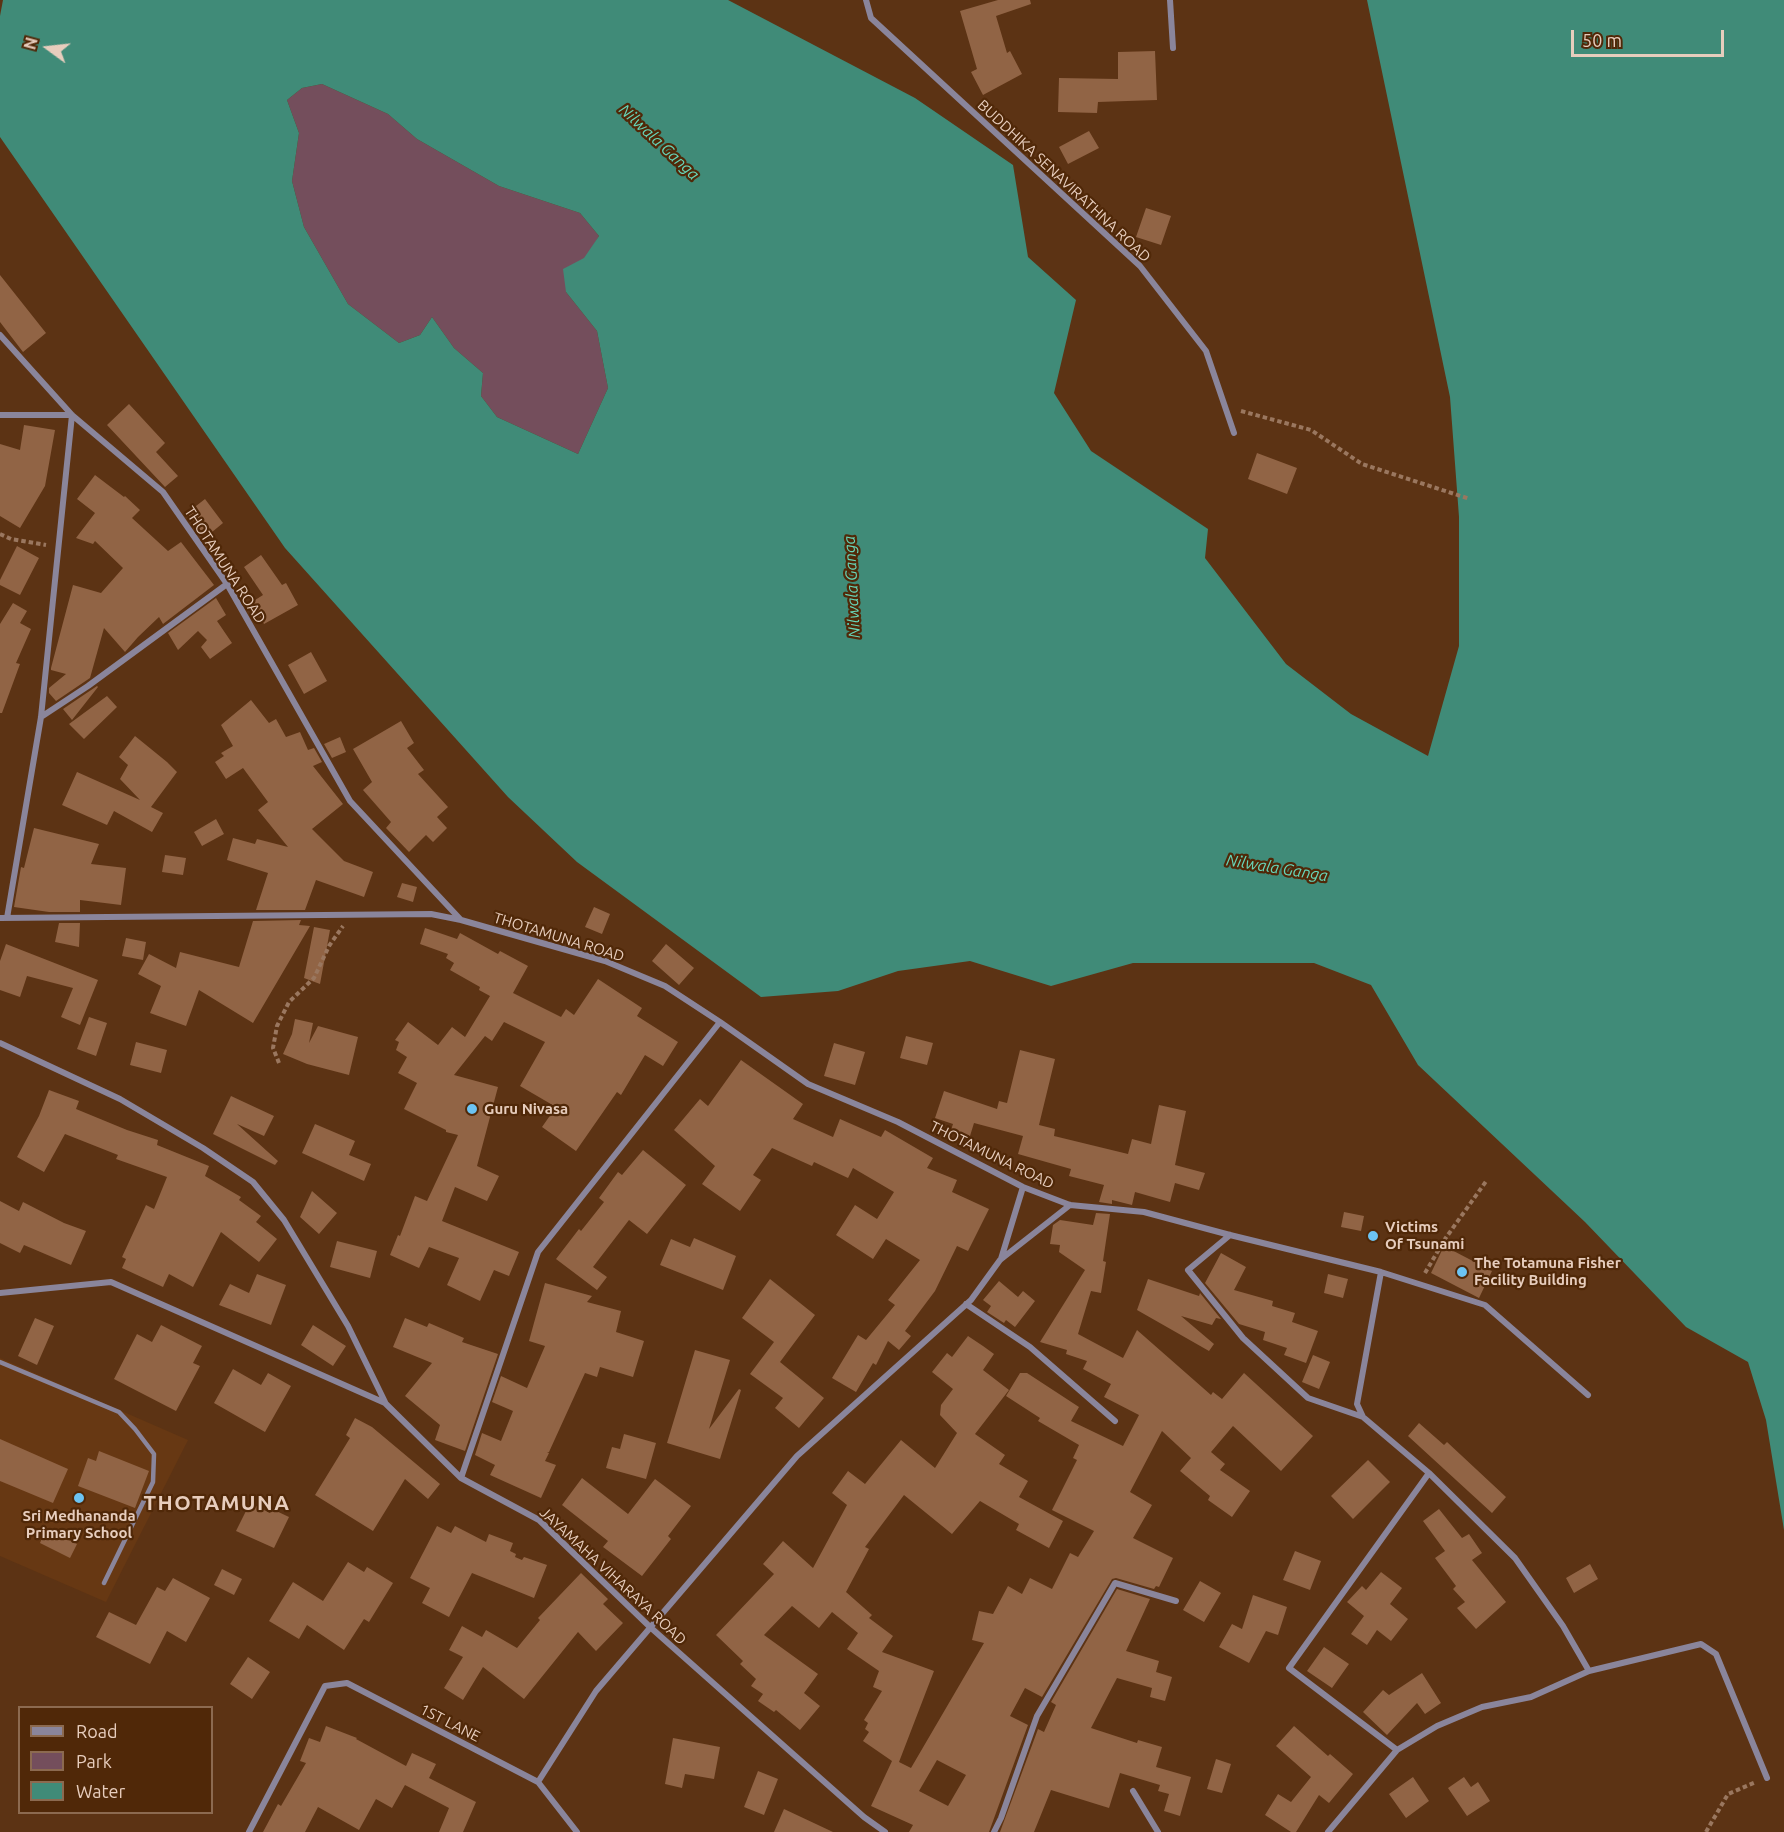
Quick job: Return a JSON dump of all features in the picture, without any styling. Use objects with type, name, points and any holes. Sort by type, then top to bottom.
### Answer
[{"type":"street","name":"BUDDHIKA SENAVIRATHNA ROAD","points":[[866,0],[871,18],[1140,266],[1206,351],[1234,433]]},
{"type":"street","points":[[1170,0],[1173,48]]},
{"type":"street","name":"THOTAMUNA ROAD","points":[[0,334],[72,415],[163,492],[226,584],[350,801],[461,920]]},
{"type":"street","points":[[0,415],[72,415],[41,717],[4,918]]},
{"type":"street","points":[[41,717],[88,686],[226,584]]},
{"type":"street","name":"THOTAMUNA ROAD","points":[[4,918],[431,914],[461,920],[605,961],[665,986],[808,1084],[898,1122],[1023,1187],[1070,1205],[1144,1212],[1380,1272],[1485,1305],[1588,1395]]},
{"type":"street","points":[[461,1478],[538,1252],[720,1022]]},
{"type":"street","points":[[0,1043],[120,1100],[203,1148],[253,1182],[284,1220],[348,1326],[385,1402]]},
{"type":"street","points":[[1000,1260],[1023,1187]]},
{"type":"street","points":[[577,1832],[538,1782],[596,1691],[797,1456],[966,1304],[1000,1260],[1070,1205]]},
{"type":"street","points":[[1230,1235],[1188,1270],[1243,1338],[1308,1398],[1363,1418],[1429,1473],[1515,1558],[1563,1626],[1589,1671]]},
{"type":"street","points":[[1363,1418],[1357,1404],[1380,1272]]},
{"type":"street","name":"JAYAMAHA VIHARAYA ROAD","points":[[0,1293],[111,1282],[385,1402],[461,1478],[539,1521],[650,1627],[864,1817],[885,1832]]},
{"type":"street","points":[[966,1304],[1029,1347],[1115,1421]]},
{"type":"street","points":[[1397,1750],[1289,1668],[1429,1473]]},
{"type":"street","points":[[994,1832],[1037,1716],[1115,1583],[1176,1601]]},
{"type":"street","points":[[1328,1832],[1397,1750],[1437,1726],[1482,1707],[1531,1697],[1589,1671],[1701,1644],[1716,1654],[1767,1778]]},
{"type":"street","name":"1ST LANE","points":[[249,1832],[325,1686],[347,1683],[538,1782]]},
{"type":"street","points":[[1133,1791],[1158,1832]]},
{"type":"lane","points":[[0,1362],[119,1412],[154,1454],[153,1482],[104,1583]]},
{"type":"path","points":[[1226,407],[1311,430],[1362,464],[1470,499]]},
{"type":"path","points":[[0,534],[11,539],[58,547]]},
{"type":"path","points":[[279,1063],[273,1048],[277,1026],[289,1002],[314,978],[329,946],[350,915]]},
{"type":"path","points":[[1419,1284],[1445,1239],[1487,1180]]},
{"type":"path","points":[[1706,1832],[1728,1794],[1767,1778]]},
{"type":"shaded area","name":"Sri Medhananda Primary School","points":[[0,1358],[188,1440],[106,1602],[0,1556]]},
{"type":"green space","points":[[322,84],[388,114],[417,139],[499,186],[580,213],[599,236],[566,292],[597,331],[608,388],[578,454],[497,417],[481,396],[483,373],[454,348],[432,317],[420,335],[399,343],[348,304],[304,227],[292,181],[299,133],[287,100],[302,88]]},
{"type":"water","name":"Nilwala Ganga","points":[[3,0],[728,0],[915,98],[1013,165],[1028,257],[1076,300],[1054,393],[1091,451],[1208,529],[1205,558],[1286,664],[1351,714],[1428,756],[1459,646],[1459,517],[1450,397],[1367,0],[1784,0],[1784,1530],[1766,1420],[1748,1362],[1686,1327],[1585,1222],[1418,1065],[1371,985],[1314,963],[1133,963],[1051,986],[970,961],[898,971],[838,991],[761,997],[577,862],[508,797],[285,548],[0,137],[0,16]],"holes":[[[322,84],[388,114],[417,139],[499,186],[580,213],[599,236],[584,258],[563,269],[566,292],[597,331],[608,388],[578,454],[497,417],[481,396],[483,373],[454,348],[432,317],[420,335],[399,343],[348,304],[304,227],[292,181],[299,133],[287,100],[302,88]]]},
{"type":"building","points":[[998,0],[1030,0],[1031,4],[996,16],[1007,53],[1010,51],[1022,74],[983,95],[971,72],[977,69],[960,11]]},
{"type":"building","points":[[1155,51],[1157,100],[1098,102],[1097,113],[1058,112],[1059,78],[1118,79],[1118,52]]},
{"type":"building","points":[[1089,131],[1099,148],[1068,164],[1059,147]]},
{"type":"building","points":[[1146,208],[1171,216],[1161,245],[1136,237]]},
{"type":"building","points":[[0,275],[46,333],[23,352],[0,322]]},
{"type":"building","points":[[129,404],[165,443],[156,452],[178,476],[165,487],[107,425]]},
{"type":"building","points":[[24,425],[55,430],[45,486],[20,528],[0,516],[0,444],[20,450]]},
{"type":"building","points":[[1257,453],[1297,468],[1287,494],[1248,479]]},
{"type":"building","points":[[95,475],[125,496],[140,510],[132,518],[168,551],[181,542],[214,585],[163,624],[159,617],[125,652],[104,628],[90,678],[56,701],[49,693],[49,688],[66,674],[51,670],[51,668],[73,585],[101,593],[123,568],[95,541],[93,544],[76,538],[95,513],[77,499]]},
{"type":"building","points":[[205,499],[223,523],[206,537],[187,513]]},
{"type":"building","points":[[17,546],[39,558],[20,595],[0,585],[0,580]]},
{"type":"building","points":[[261,555],[282,585],[286,583],[298,605],[264,624],[252,602],[263,595],[244,567]]},
{"type":"building","points":[[216,598],[226,615],[217,621],[232,643],[210,659],[201,647],[207,640],[198,631],[178,650],[168,633]]},
{"type":"building","points":[[13,603],[27,611],[20,623],[31,629],[16,663],[20,664],[2,713],[0,713],[0,624]]},
{"type":"building","points":[[311,652],[327,681],[304,694],[288,665]]},
{"type":"building","points":[[98,687],[72,720],[63,709]]},
{"type":"building","points":[[107,696],[117,707],[84,739],[69,724]]},
{"type":"building","points":[[251,700],[269,723],[276,719],[286,737],[300,732],[308,750],[314,748],[322,762],[313,766],[343,804],[312,829],[344,861],[373,872],[364,897],[316,880],[305,910],[256,910],[268,873],[227,860],[233,838],[255,844],[257,839],[288,847],[258,810],[268,802],[243,768],[226,779],[215,762],[224,756],[221,753],[233,746],[221,725]]},
{"type":"building","points":[[401,721],[414,743],[407,748],[424,770],[418,774],[448,807],[437,817],[447,828],[433,842],[426,835],[409,852],[386,828],[391,822],[363,790],[372,782],[353,749]]},
{"type":"building","points":[[135,736],[177,772],[151,807],[163,813],[152,832],[114,811],[107,825],[62,805],[77,772],[140,800],[120,779],[128,765],[119,757]]},
{"type":"building","points":[[340,737],[346,752],[332,758],[324,744]]},
{"type":"building","points":[[216,819],[224,834],[202,846],[194,832]]},
{"type":"building","points":[[34,828],[99,844],[91,864],[126,868],[121,905],[80,900],[80,912],[49,912],[14,907],[21,867],[24,868]]},
{"type":"building","points":[[165,855],[186,858],[183,875],[162,872]]},
{"type":"building","points":[[402,883],[417,887],[413,902],[397,897]]},
{"type":"building","points":[[594,907],[610,914],[602,934],[585,927]]},
{"type":"building","points":[[301,920],[299,925],[310,926],[253,1023],[199,990],[186,1026],[150,1013],[161,986],[138,974],[149,954],[176,968],[180,952],[239,967],[253,921]]},
{"type":"building","points":[[59,923],[80,923],[79,947],[55,942]]},
{"type":"building","points":[[314,927],[330,930],[320,984],[304,978]]},
{"type":"building","points":[[425,928],[457,939],[460,933],[498,954],[500,951],[528,966],[513,993],[561,1017],[566,1009],[574,1015],[598,979],[642,1008],[637,1016],[678,1042],[663,1066],[645,1055],[621,1095],[617,1092],[576,1151],[542,1127],[556,1107],[520,1086],[545,1042],[504,1022],[492,1041],[485,1036],[454,1075],[498,1087],[477,1166],[499,1176],[487,1201],[455,1187],[442,1221],[519,1252],[509,1276],[494,1270],[480,1301],[447,1285],[459,1258],[429,1247],[419,1268],[390,1255],[415,1196],[427,1201],[458,1135],[446,1132],[404,1109],[417,1083],[398,1073],[407,1057],[396,1050],[399,1042],[395,1040],[408,1022],[438,1045],[452,1027],[465,1037],[490,996],[479,990],[480,987],[450,970],[454,963],[446,958],[448,954],[420,944]]},
{"type":"building","points":[[126,938],[146,942],[143,960],[122,956]]},
{"type":"building","points":[[6,944],[98,980],[80,1025],[61,1017],[73,988],[27,976],[20,997],[0,990],[0,961]]},
{"type":"building","points":[[666,944],[694,968],[679,985],[652,961]]},
{"type":"building","points":[[89,1017],[107,1023],[96,1056],[77,1049]]},
{"type":"building","points":[[295,1019],[313,1023],[309,1043],[318,1026],[358,1037],[349,1075],[307,1064],[283,1054],[292,1034]]},
{"type":"building","points":[[906,1036],[933,1043],[927,1065],[900,1058]]},
{"type":"building","points":[[136,1042],[167,1050],[161,1073],[130,1065]]},
{"type":"building","points":[[834,1043],[865,1052],[855,1085],[824,1076]]},
{"type":"building","points":[[1020,1050],[1055,1059],[1039,1125],[1055,1129],[1054,1136],[1128,1154],[1132,1139],[1151,1144],[1159,1105],[1186,1111],[1175,1165],[1205,1173],[1199,1190],[1175,1183],[1170,1202],[1135,1192],[1132,1205],[1112,1200],[1112,1204],[1099,1202],[1104,1185],[1069,1176],[1071,1169],[1018,1154],[1023,1136],[974,1123],[970,1136],[951,1130],[953,1124],[935,1118],[944,1091],[997,1109],[999,1101],[1007,1103]]},
{"type":"building","points":[[741,1060],[803,1104],[793,1119],[833,1137],[840,1119],[881,1137],[885,1130],[933,1158],[927,1168],[957,1180],[952,1192],[989,1209],[968,1251],[957,1246],[935,1291],[905,1331],[911,1336],[899,1350],[888,1341],[876,1365],[873,1363],[856,1392],[832,1378],[858,1335],[866,1340],[895,1305],[888,1300],[920,1260],[886,1239],[873,1259],[836,1235],[855,1205],[877,1219],[894,1192],[853,1168],[848,1178],[814,1162],[812,1166],[772,1148],[753,1175],[761,1180],[740,1211],[702,1184],[715,1166],[674,1130],[700,1099],[708,1106]]},
{"type":"building","points":[[49,1090],[79,1101],[76,1109],[158,1140],[157,1145],[209,1166],[205,1176],[241,1197],[239,1200],[261,1216],[256,1222],[277,1239],[259,1262],[221,1232],[193,1287],[169,1274],[163,1287],[122,1268],[126,1259],[122,1257],[146,1205],[154,1209],[167,1177],[116,1159],[118,1155],[65,1134],[44,1172],[17,1157],[39,1116]]},
{"type":"building","points":[[231,1096],[274,1116],[264,1136],[237,1124],[278,1161],[275,1165],[213,1134]]},
{"type":"building","points":[[315,1124],[355,1141],[349,1155],[371,1164],[364,1181],[302,1153]]},
{"type":"building","points":[[643,1150],[686,1185],[647,1234],[629,1220],[593,1267],[607,1277],[597,1290],[556,1259],[604,1202],[599,1198],[618,1172],[622,1175]]},
{"type":"building","points":[[312,1191],[337,1213],[319,1234],[300,1217]]},
{"type":"building","points":[[0,1201],[19,1211],[23,1202],[64,1223],[86,1231],[71,1265],[24,1245],[20,1253],[0,1243]]},
{"type":"building","points":[[1344,1212],[1364,1216],[1361,1231],[1341,1227]]},
{"type":"building","points":[[1096,1213],[1110,1214],[1101,1293],[1091,1291],[1078,1334],[1123,1358],[1137,1330],[1211,1395],[1213,1392],[1222,1399],[1244,1373],[1313,1436],[1281,1471],[1233,1426],[1211,1452],[1225,1464],[1220,1470],[1250,1491],[1232,1517],[1208,1500],[1210,1496],[1180,1471],[1191,1458],[1162,1431],[1130,1492],[1152,1505],[1133,1538],[1173,1558],[1159,1587],[1156,1586],[1154,1589],[1116,1578],[1112,1579],[1042,1697],[1025,1688],[1010,1716],[1028,1725],[989,1832],[909,1832],[913,1825],[871,1806],[892,1761],[863,1741],[869,1732],[865,1729],[868,1723],[864,1720],[882,1691],[873,1687],[879,1671],[847,1649],[858,1633],[832,1612],[819,1628],[792,1606],[764,1635],[818,1674],[804,1693],[820,1706],[800,1730],[776,1710],[774,1712],[758,1701],[763,1694],[751,1686],[756,1679],[740,1664],[743,1661],[716,1635],[774,1574],[763,1564],[783,1541],[813,1568],[847,1505],[832,1493],[848,1471],[865,1484],[901,1440],[935,1468],[957,1433],[940,1415],[941,1405],[953,1389],[932,1372],[947,1353],[952,1357],[968,1336],[983,1346],[994,1354],[983,1370],[1009,1390],[975,1434],[1005,1455],[999,1464],[1028,1481],[1019,1497],[1063,1521],[1049,1548],[1016,1530],[1019,1524],[980,1501],[952,1534],[904,1495],[865,1547],[869,1549],[846,1592],[872,1615],[869,1618],[893,1636],[882,1652],[934,1671],[899,1762],[911,1768],[984,1643],[972,1640],[979,1611],[993,1614],[1008,1586],[1022,1594],[1030,1578],[1052,1589],[1070,1553],[1078,1557],[1094,1531],[1052,1510],[1077,1460],[1073,1458],[1079,1445],[1038,1421],[1040,1418],[1006,1396],[1020,1373],[1027,1373],[1079,1407],[1071,1421],[1123,1446],[1139,1415],[1104,1397],[1111,1384],[1083,1369],[1087,1361],[1066,1354],[1067,1350],[1040,1342],[1085,1270],[1059,1252],[1060,1245],[1050,1244],[1053,1225],[1060,1220],[1093,1225]],"holes":[[[937,1760],[966,1775],[948,1806],[919,1791]]]},
{"type":"building","points":[[694,1238],[736,1256],[723,1290],[660,1265],[671,1239],[690,1247]]},
{"type":"building","points":[[337,1241],[377,1251],[370,1278],[330,1267]]},
{"type":"building","name":"The Totamuna Fisher Facility Building","points":[[1444,1246],[1492,1271],[1479,1298],[1431,1273]]},
{"type":"building","points":[[1221,1253],[1246,1267],[1234,1290],[1273,1301],[1272,1306],[1295,1313],[1292,1322],[1318,1331],[1306,1363],[1284,1355],[1287,1348],[1263,1340],[1265,1332],[1239,1324],[1205,1283]]},
{"type":"building","points":[[257,1274],[286,1285],[271,1325],[219,1305],[230,1284],[249,1293]]},
{"type":"building","points":[[1328,1274],[1348,1279],[1343,1298],[1324,1293]]},
{"type":"building","points":[[770,1279],[815,1315],[780,1362],[824,1398],[799,1428],[775,1408],[783,1398],[750,1374],[774,1342],[742,1318]]},
{"type":"building","points":[[1148,1279],[1199,1296],[1200,1293],[1221,1319],[1216,1318],[1212,1325],[1181,1316],[1214,1344],[1209,1351],[1137,1310]]},
{"type":"building","points":[[999,1281],[1018,1297],[1023,1291],[1035,1301],[1015,1327],[1006,1320],[1004,1323],[987,1312],[991,1306],[983,1300]]},
{"type":"building","points":[[545,1283],[592,1296],[587,1302],[621,1311],[616,1332],[644,1341],[633,1377],[600,1367],[597,1377],[585,1373],[549,1452],[547,1452],[549,1453],[545,1461],[556,1465],[541,1498],[490,1475],[495,1465],[475,1455],[482,1433],[501,1441],[513,1411],[492,1402],[501,1376],[527,1388],[545,1346],[529,1341]]},
{"type":"building","points":[[35,1318],[54,1326],[37,1365],[18,1356]]},
{"type":"building","points":[[405,1318],[427,1327],[429,1323],[464,1338],[462,1342],[498,1354],[465,1451],[435,1440],[440,1425],[405,1396],[432,1363],[393,1347]]},
{"type":"building","points":[[161,1325],[202,1346],[193,1363],[200,1366],[176,1411],[114,1379],[137,1334],[152,1342]]},
{"type":"building","points":[[313,1325],[346,1346],[333,1366],[301,1345]]},
{"type":"building","points":[[695,1350],[730,1360],[709,1429],[739,1389],[741,1390],[720,1459],[667,1443]]},
{"type":"building","points":[[1313,1355],[1330,1362],[1319,1389],[1302,1382]]},
{"type":"building","points":[[233,1369],[261,1385],[268,1373],[291,1386],[265,1432],[214,1403]]},
{"type":"building","points":[[355,1418],[372,1427],[440,1484],[428,1499],[405,1479],[373,1531],[315,1495],[350,1438],[346,1435]]},
{"type":"building","points":[[1419,1423],[1444,1445],[1447,1442],[1506,1497],[1492,1513],[1408,1436]]},
{"type":"building","points":[[624,1434],[656,1443],[646,1479],[606,1468],[612,1447],[620,1449]]},
{"type":"building","points":[[0,1439],[68,1469],[53,1503],[0,1481]]},
{"type":"building","points":[[99,1451],[149,1471],[135,1508],[78,1486],[88,1458],[96,1461]]},
{"type":"building","points":[[1368,1460],[1390,1482],[1353,1519],[1331,1496]]},
{"type":"building","points":[[582,1478],[628,1514],[655,1479],[691,1506],[668,1536],[671,1539],[642,1576],[603,1547],[608,1541],[562,1505]]},
{"type":"building","points":[[250,1503],[270,1513],[272,1509],[289,1517],[274,1548],[236,1531]]},
{"type":"building","points":[[1439,1509],[1462,1538],[1469,1534],[1482,1553],[1472,1560],[1506,1602],[1476,1629],[1457,1608],[1465,1602],[1453,1589],[1456,1586],[1435,1558],[1445,1551],[1423,1521]]},
{"type":"building","points":[[437,1526],[451,1533],[455,1526],[486,1542],[489,1534],[513,1543],[510,1551],[516,1554],[515,1557],[522,1560],[524,1557],[547,1565],[534,1598],[472,1573],[449,1617],[422,1603],[430,1588],[410,1578]]},
{"type":"building","points":[[46,1529],[77,1544],[70,1558],[40,1543]]},
{"type":"building","points":[[1295,1551],[1321,1561],[1310,1590],[1283,1580]]},
{"type":"building","points":[[348,1562],[364,1572],[367,1567],[393,1583],[369,1622],[364,1619],[344,1650],[307,1625],[299,1639],[269,1621],[293,1582],[323,1601]]},
{"type":"building","points":[[1590,1564],[1598,1579],[1574,1593],[1566,1578]]},
{"type":"building","points":[[222,1569],[242,1579],[234,1595],[214,1585]]},
{"type":"building","points":[[1381,1572],[1402,1588],[1390,1604],[1408,1619],[1391,1641],[1377,1630],[1367,1645],[1351,1634],[1364,1616],[1347,1602],[1362,1586],[1366,1590]]},
{"type":"building","points":[[581,1573],[608,1599],[603,1604],[623,1623],[596,1651],[578,1632],[524,1699],[483,1667],[463,1700],[444,1688],[463,1657],[449,1650],[462,1626],[482,1637],[486,1630],[517,1648],[540,1620],[538,1618]]},
{"type":"building","points":[[173,1578],[210,1598],[186,1642],[167,1631],[150,1664],[96,1637],[109,1612],[136,1625],[157,1587],[165,1591]]},
{"type":"building","points":[[1200,1581],[1221,1593],[1204,1622],[1183,1610]]},
{"type":"building","points":[[1117,1589],[1150,1599],[1126,1651],[1159,1661],[1156,1672],[1172,1677],[1165,1701],[1150,1697],[1152,1688],[1117,1678],[1091,1728],[1137,1743],[1138,1740],[1162,1747],[1156,1767],[1191,1777],[1180,1816],[1164,1811],[1169,1794],[1158,1791],[1160,1785],[1120,1773],[1109,1808],[1051,1790],[1034,1832],[1000,1832],[1038,1729],[1044,1732],[1056,1705],[1051,1702]]},
{"type":"building","points":[[1253,1595],[1287,1607],[1278,1635],[1266,1631],[1249,1663],[1219,1647],[1232,1624],[1242,1629]]},
{"type":"building","points":[[1324,1647],[1349,1664],[1332,1688],[1307,1671]]},
{"type":"building","points":[[248,1657],[270,1672],[252,1699],[230,1684]]},
{"type":"building","points":[[1422,1673],[1441,1703],[1425,1714],[1417,1703],[1387,1735],[1363,1712],[1383,1690],[1389,1695]]},
{"type":"building","points":[[326,1726],[357,1738],[406,1766],[412,1753],[436,1764],[429,1778],[476,1802],[463,1832],[439,1832],[449,1808],[405,1785],[392,1808],[376,1799],[359,1830],[318,1807],[305,1832],[263,1832],[278,1804],[281,1806],[306,1763],[300,1761],[309,1738],[320,1742]]},
{"type":"building","points":[[1294,1726],[1328,1756],[1330,1754],[1353,1774],[1329,1803],[1319,1795],[1296,1832],[1291,1832],[1265,1815],[1278,1794],[1291,1802],[1311,1777],[1276,1746]]},
{"type":"building","points":[[673,1738],[720,1747],[714,1779],[685,1774],[682,1788],[665,1784]]},
{"type":"building","points":[[1216,1759],[1231,1764],[1222,1793],[1207,1789]]},
{"type":"building","points":[[758,1771],[778,1779],[764,1815],[744,1807]]},
{"type":"building","points":[[1413,1777],[1429,1801],[1406,1818],[1389,1794]]},
{"type":"building","points":[[1464,1777],[1471,1787],[1478,1782],[1490,1801],[1467,1816],[1448,1788]]},
{"type":"building","points":[[784,1809],[833,1832],[774,1832]]},
{"type":"place","name":"Guru Nivasa","points":[[472,1109]]},
{"type":"place","name":"Victims Of Tsunami","points":[[1373,1236]]},
{"type":"place","name":"The Totamuna Fisher Facility Building","points":[[1462,1272]]},
{"type":"place","name":"Sri Medhananda Primary School","points":[[79,1498]]},
{"type":"district","name":"THOTAMUNA","points":[[217,1503]]}]
